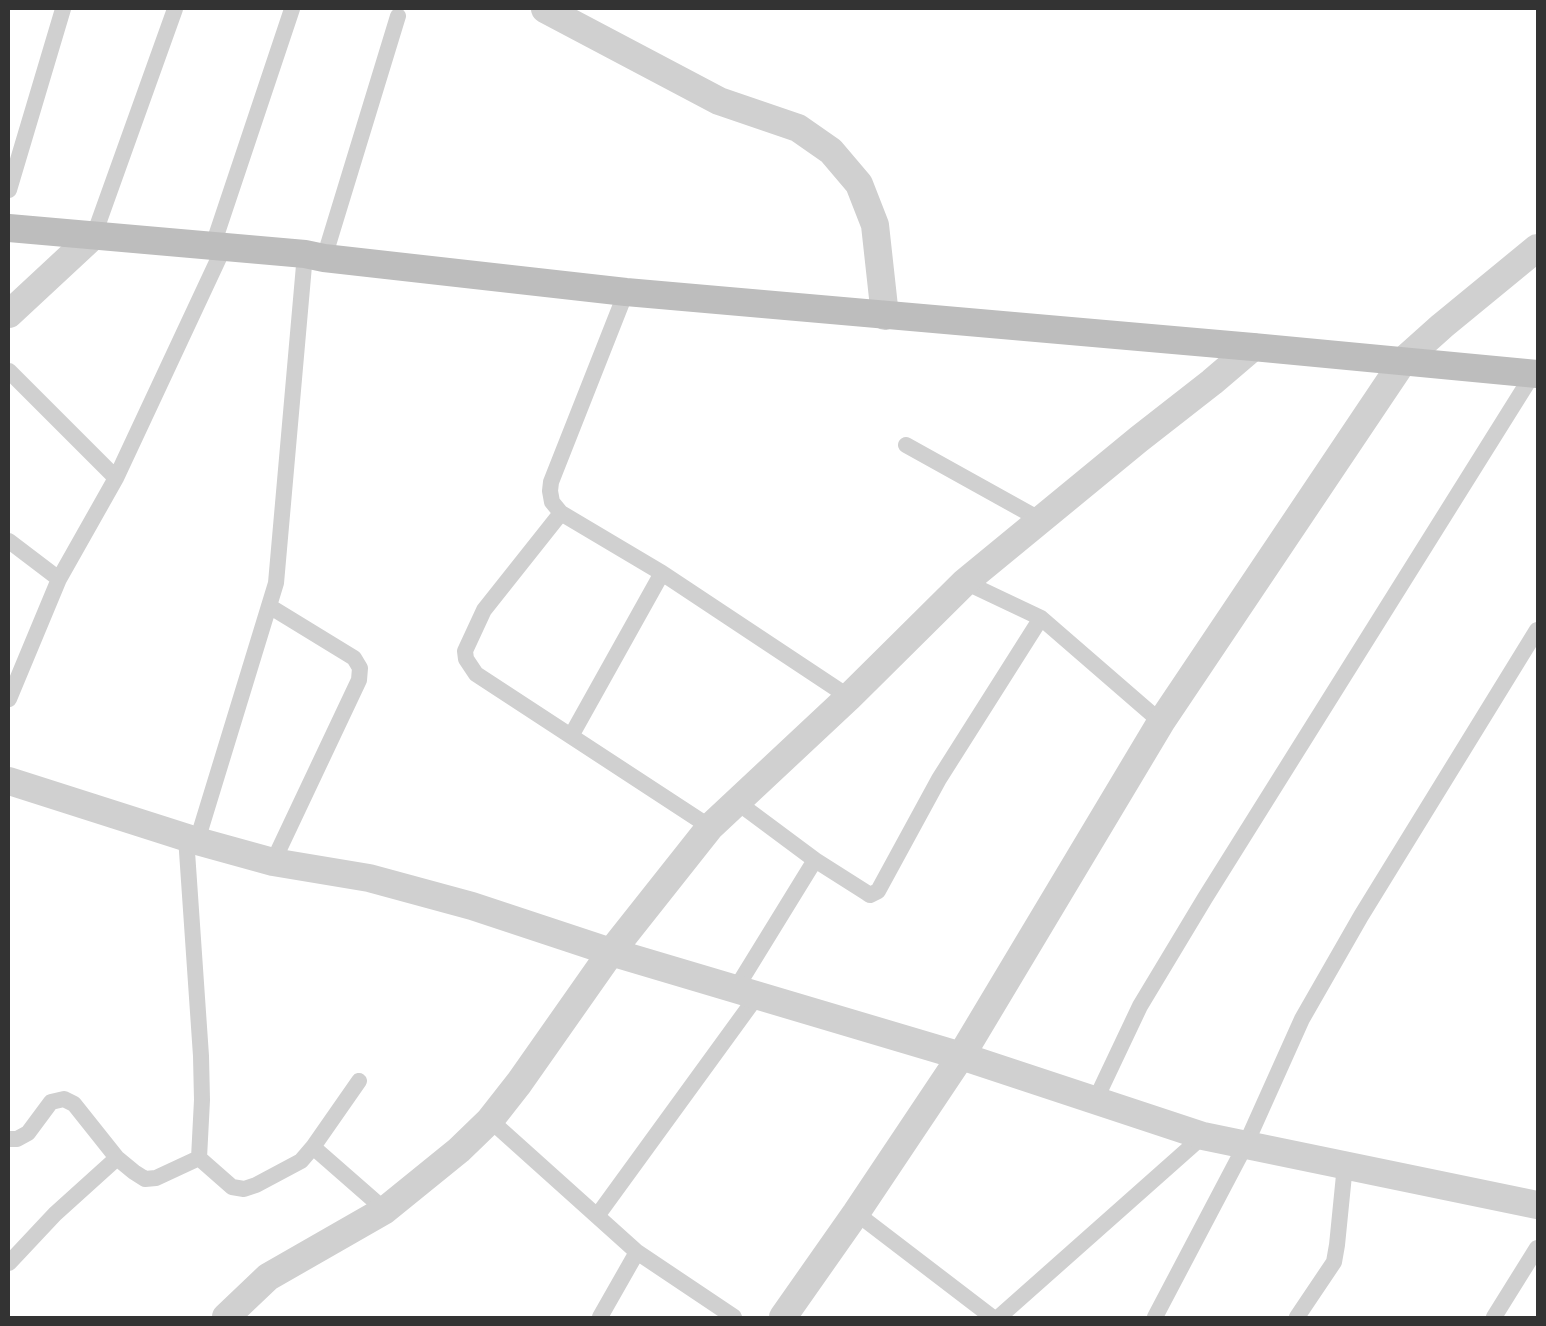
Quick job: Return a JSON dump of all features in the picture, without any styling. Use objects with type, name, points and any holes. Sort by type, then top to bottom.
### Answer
[{"type":"street","points":[[545,9],[719,101],[798,128],[831,151],[859,184],[875,225],[885,316]]},
{"type":"street","points":[[9,228],[219,246],[626,292],[1404,360],[1535,374]]},
{"type":"street","points":[[9,314],[94,235]]},
{"type":"street","points":[[783,1317],[856,1213],[961,1056],[1161,722],[1404,360],[1442,326],[1537,248]]},
{"type":"street","points":[[226,1317],[268,1276],[385,1210],[459,1150],[490,1120],[519,1083],[611,952],[710,827],[849,697],[965,582],[1253,347]]},
{"type":"street","points":[[9,781],[192,839],[273,862],[369,878],[472,906],[611,952],[961,1056],[1203,1136],[1537,1205]]},
{"type":"lane","points":[[9,190],[63,9]]},
{"type":"lane","points":[[94,235],[175,9]]},
{"type":"lane","points":[[9,699],[59,579],[116,478],[219,246],[292,9]]},
{"type":"lane","points":[[199,1158],[202,1100],[192,839],[276,583],[315,256],[398,16]]},
{"type":"lane","points":[[626,292],[551,482],[552,502],[561,513],[662,573],[849,697]]},
{"type":"lane","points":[[9,371],[116,478]]},
{"type":"lane","points":[[1095,1101],[1140,1006],[1205,898],[1535,374]]},
{"type":"lane","points":[[906,445],[1041,520]]},
{"type":"lane","points":[[561,513],[484,610],[465,651],[466,659],[476,674],[710,827]]},
{"type":"lane","points":[[9,541],[59,579]]},
{"type":"lane","points":[[571,736],[662,573]]},
{"type":"lane","points":[[965,582],[1041,618],[1161,722]]},
{"type":"lane","points":[[268,606],[354,658],[360,668],[359,680],[273,862]]},
{"type":"lane","points":[[737,802],[815,860],[870,895],[878,891],[939,779],[1041,618]]},
{"type":"lane","points":[[1155,1317],[1245,1146],[1307,1011],[1366,907],[1537,630]]},
{"type":"lane","points":[[597,1216],[746,993],[815,860]]},
{"type":"lane","points":[[199,1158],[232,1187],[244,1189],[256,1185],[301,1161],[359,1081]]},
{"type":"lane","points":[[9,1139],[17,1139],[28,1133],[50,1102],[64,1099],[74,1104],[117,1158],[145,1179],[156,1178],[199,1158]]},
{"type":"lane","points":[[490,1120],[637,1252],[734,1317]]},
{"type":"lane","points":[[999,1317],[1203,1136]]},
{"type":"lane","points":[[313,1147],[385,1210]]},
{"type":"lane","points":[[9,1262],[55,1214],[117,1158]]},
{"type":"lane","points":[[1297,1317],[1334,1262],[1345,1166]]},
{"type":"lane","points":[[856,1213],[992,1317]]},
{"type":"lane","points":[[1494,1317],[1537,1248]]},
{"type":"lane","points":[[600,1317],[637,1252]]}]
